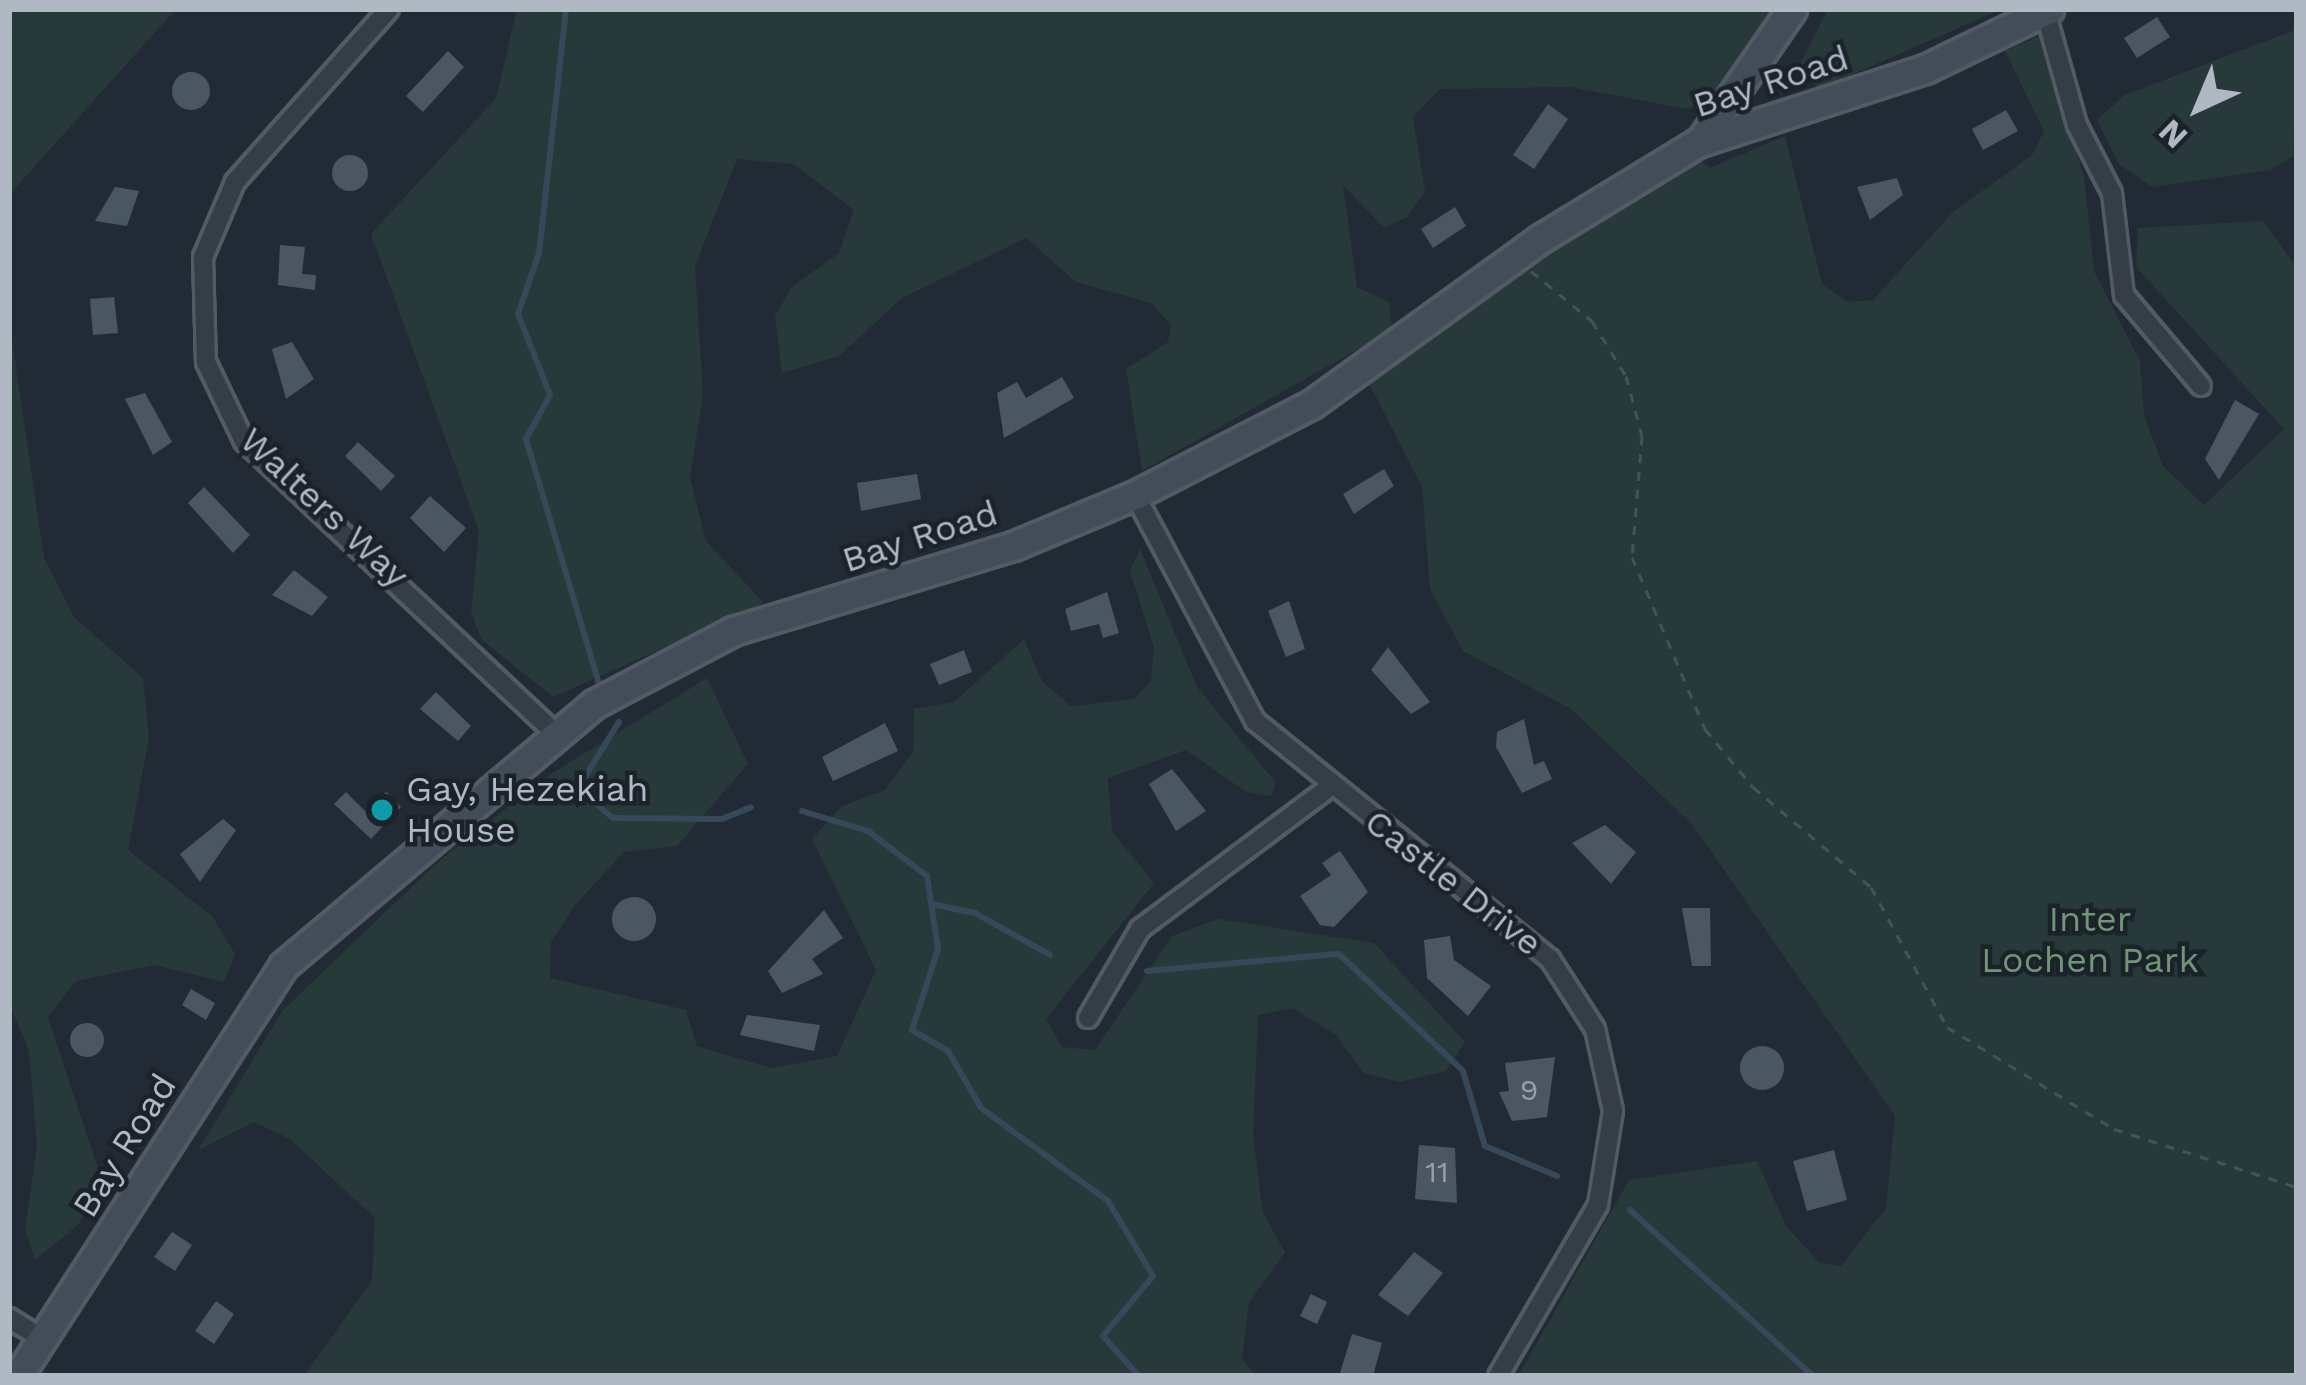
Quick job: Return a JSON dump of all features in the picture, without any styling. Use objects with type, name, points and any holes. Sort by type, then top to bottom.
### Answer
[{"type":"main road","points":[[1697,143],[1792,9]]},
{"type":"main road","name":"Bay Road","points":[[33,1363],[283,966],[555,733],[733,631],[1013,546],[1135,495],[1312,404],[1515,258],[1697,143],[1925,69],[2047,10]]},
{"type":"street","name":"Walters Way","points":[[389,9],[235,182],[203,257],[206,362],[244,440],[555,733]]},
{"type":"street","points":[[2047,10],[2077,125],[2112,193],[2124,295],[2201,386]]},
{"type":"street","name":"Castle Drive","points":[[1135,495],[1246,711],[1330,787],[1550,958],[1601,1049],[1612,1111],[1598,1204],[1498,1376]]},
{"type":"street","points":[[1088,1018],[1140,929],[1330,787]]},
{"type":"street","points":[[9,1318],[33,1363]]},
{"type":"path","points":[[1515,258],[1592,321],[1626,376],[1642,436],[1632,557],[1705,729],[1754,787],[1870,887],[1947,1027],[2114,1129],[2297,1187]]},
{"type":"green space","points":[[9,9],[176,9],[9,195]]},
{"type":"green space","points":[[517,9],[1774,9],[1723,93],[1687,109],[1571,87],[1440,89],[1413,117],[1425,192],[1407,217],[1384,228],[1343,185],[1357,287],[1389,302],[1392,330],[1142,471],[1126,369],[1168,342],[1171,325],[1151,303],[1076,282],[1026,238],[902,298],[839,356],[782,373],[775,316],[792,287],[839,253],[854,210],[794,164],[737,159],[695,266],[703,395],[690,478],[706,541],[764,603],[553,697],[482,640],[471,613],[479,531],[371,234],[496,98]]},
{"type":"green space","points":[[1828,9],[2002,9],[1819,89],[1798,68]]},
{"type":"green space","points":[[2297,29],[2293,156],[2271,170],[2152,187],[2119,164],[2097,120],[2125,95]]},
{"type":"green space","name":"Inter Lochen Park","points":[[2039,36],[2084,176],[2094,271],[2140,361],[2144,415],[2163,466],[2204,505],[2284,429],[2136,267],[2138,228],[2263,221],[2297,268],[2297,1376],[1518,1376],[1629,1180],[1757,1161],[1786,1226],[1819,1262],[1841,1266],[1886,1208],[1895,1116],[1692,824],[1571,709],[1463,651],[1430,589],[1422,487],[1369,383],[1578,232],[1701,161],[1710,168],[1785,136],[1822,284],[1848,302],[1873,300],[1952,213],[2032,155],[2044,131],[2005,51]]},
{"type":"green space","points":[[9,320],[44,558],[74,617],[143,678],[149,738],[128,850],[212,916],[235,954],[224,982],[154,965],[76,981],[48,1017],[100,1174],[79,1224],[35,1260],[25,1230],[37,1146],[29,1051],[9,1003]]},
{"type":"green space","points":[[1140,549],[1197,687],[1276,783],[1271,796],[1246,792],[1186,750],[1108,778],[1112,831],[1154,883],[1046,1019],[1062,1047],[1095,1050],[1172,936],[1218,919],[1374,943],[1465,1042],[1446,1071],[1399,1082],[1364,1073],[1336,1035],[1293,1008],[1258,1015],[1253,1136],[1263,1213],[1285,1252],[1249,1303],[1242,1359],[1256,1376],[304,1376],[372,1280],[375,1218],[290,1139],[254,1122],[198,1150],[283,1010],[439,861],[549,775],[707,678],[748,764],[677,846],[624,852],[576,904],[551,942],[550,978],[686,1010],[697,1046],[772,1068],[837,1056],[876,970],[812,839],[842,806],[885,790],[913,752],[914,709],[954,702],[1024,639],[1042,681],[1071,706],[1134,699],[1151,681],[1154,648],[1130,571]]},
{"type":"building","points":[[2157,17],[2170,37],[2137,58],[2124,38]]},
{"type":"building","points":[[448,51],[464,67],[423,112],[406,96]]},
{"type":"building","points":[[191,72],[205,77],[210,91],[205,105],[191,110],[177,105],[172,91],[177,77]]},
{"type":"building","points":[[1548,104],[1568,119],[1534,169],[1513,155]]},
{"type":"building","points":[[2006,110],[2018,131],[1983,150],[1972,129]]},
{"type":"building","points":[[350,155],[363,160],[368,173],[363,186],[350,191],[337,186],[332,173],[337,160]]},
{"type":"building","points":[[1897,178],[1903,195],[1870,220],[1857,187]]},
{"type":"building","points":[[115,187],[139,191],[127,226],[95,221]]},
{"type":"building","points":[[1455,207],[1466,226],[1433,248],[1421,229]]},
{"type":"building","points":[[280,245],[305,247],[302,274],[316,275],[315,290],[278,285]]},
{"type":"building","points":[[114,297],[118,333],[93,335],[90,299]]},
{"type":"building","points":[[292,342],[314,379],[286,399],[272,349]]},
{"type":"building","points":[[1062,377],[1074,398],[1004,438],[997,393],[1017,382],[1026,398]]},
{"type":"building","points":[[145,393],[172,442],[153,455],[125,399]]},
{"type":"building","points":[[2235,400],[2259,414],[2219,480],[2205,459]]},
{"type":"building","points":[[358,442],[395,476],[381,491],[345,456]]},
{"type":"building","points":[[1384,469],[1394,486],[1354,514],[1343,494]]},
{"type":"building","points":[[917,474],[921,499],[861,511],[857,483]]},
{"type":"building","points":[[204,487],[250,535],[233,553],[188,503]]},
{"type":"building","points":[[430,496],[466,528],[444,552],[410,518]]},
{"type":"building","points":[[294,570],[328,597],[312,616],[272,595]]},
{"type":"building","points":[[1107,592],[1119,633],[1103,638],[1099,624],[1071,631],[1065,609]]},
{"type":"building","points":[[1289,601],[1305,649],[1286,657],[1268,611]]},
{"type":"building","points":[[1388,647],[1430,702],[1411,714],[1371,670]]},
{"type":"building","points":[[964,650],[972,672],[939,685],[930,664]]},
{"type":"building","points":[[436,692],[471,726],[458,741],[420,709]]},
{"type":"building","points":[[1524,719],[1534,765],[1544,761],[1552,779],[1522,793],[1496,747],[1497,732]]},
{"type":"building","points":[[885,723],[898,751],[833,781],[822,757]]},
{"type":"building","points":[[1172,769],[1206,811],[1176,831],[1149,784]]},
{"type":"building","name":"Gay, Hezekiah House","points":[[346,792],[365,811],[386,792],[401,807],[371,839],[334,804]]},
{"type":"building","points":[[223,819],[236,830],[200,882],[180,854]]},
{"type":"building","points":[[1605,825],[1636,852],[1611,884],[1572,843]]},
{"type":"building","points":[[1340,851],[1368,892],[1334,927],[1320,925],[1300,896],[1331,875],[1322,863]]},
{"type":"building","points":[[634,897],[649,904],[656,919],[649,934],[634,941],[619,934],[612,919],[619,904]]},
{"type":"building","points":[[1682,908],[1710,908],[1711,966],[1692,966]]},
{"type":"building","points":[[824,910],[843,938],[812,959],[823,974],[782,993],[768,971]]},
{"type":"building","points":[[1450,936],[1454,960],[1491,986],[1468,1016],[1427,978],[1424,940]]},
{"type":"building","points":[[191,989],[215,1003],[206,1020],[182,1005]]},
{"type":"building","points":[[747,1015],[820,1025],[814,1051],[740,1035]]},
{"type":"building","points":[[87,1023],[99,1028],[104,1040],[99,1052],[87,1057],[75,1052],[70,1040],[75,1028]]},
{"type":"building","points":[[1762,1046],[1778,1052],[1784,1068],[1778,1084],[1762,1090],[1746,1084],[1740,1068],[1746,1052]]},
{"type":"building","points":[[1555,1057],[1547,1117],[1512,1121],[1499,1092],[1509,1091],[1505,1063]]},
{"type":"building","points":[[1419,1145],[1455,1148],[1457,1203],[1415,1199]]},
{"type":"building","points":[[1834,1150],[1847,1200],[1807,1211],[1793,1161]]},
{"type":"building","points":[[172,1232],[192,1245],[175,1271],[154,1257]]},
{"type":"building","points":[[1414,1252],[1443,1273],[1408,1316],[1378,1295]]},
{"type":"building","points":[[1311,1294],[1327,1302],[1317,1324],[1300,1316]]},
{"type":"building","points":[[216,1301],[234,1314],[214,1344],[195,1331]]},
{"type":"building","points":[[1352,1334],[1382,1343],[1373,1376],[1339,1376]]},
{"type":"waterway","points":[[566,9],[539,253],[518,314],[550,395],[526,439],[600,687]]},
{"type":"waterway","points":[[619,722],[578,788],[613,818],[722,819],[751,807]]},
{"type":"waterway","points":[[802,811],[868,831],[927,876],[938,949],[912,1030],[948,1051],[981,1108],[1108,1201],[1153,1276],[1103,1336],[1139,1376]]},
{"type":"waterway","points":[[931,904],[975,913],[1050,955]]},
{"type":"waterway","points":[[1147,971],[1339,954],[1463,1071],[1485,1146],[1557,1176]]},
{"type":"waterway","points":[[1630,1210],[1813,1376]]},
{"type":"place","name":"Gay, Hezekiah House","points":[[382,810]]}]
